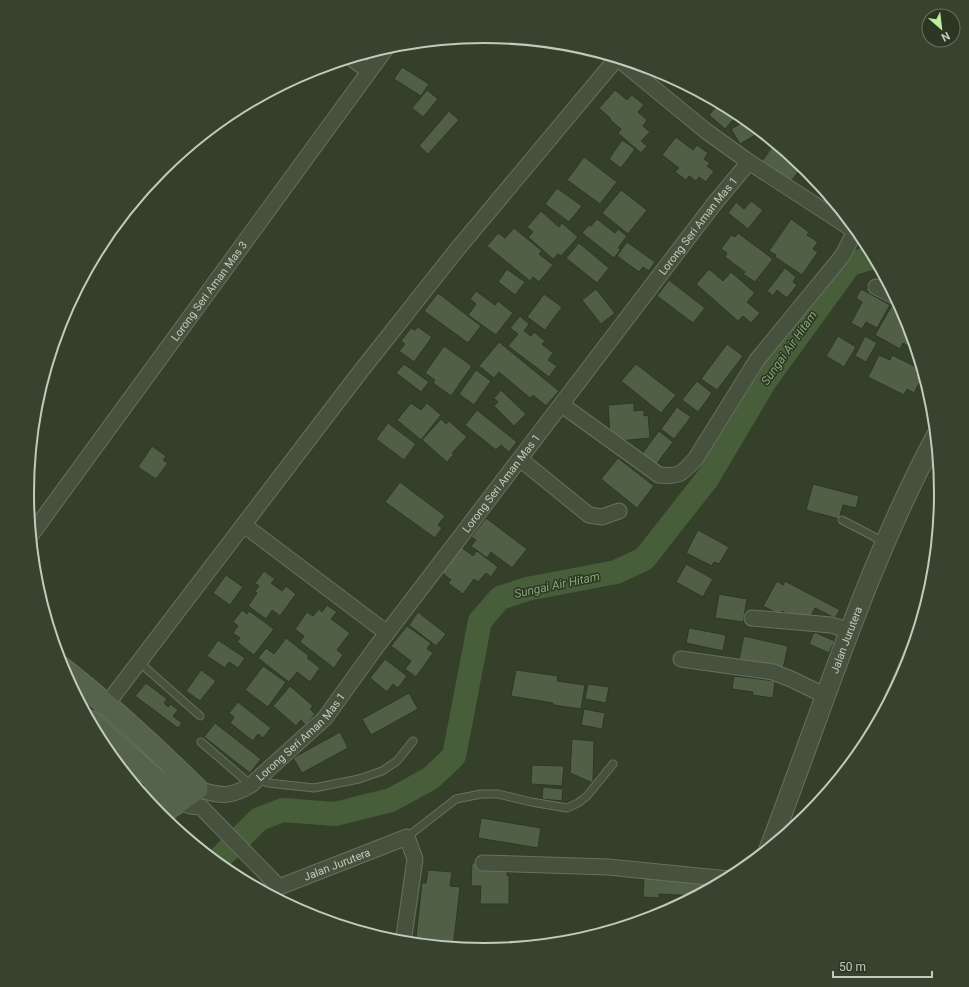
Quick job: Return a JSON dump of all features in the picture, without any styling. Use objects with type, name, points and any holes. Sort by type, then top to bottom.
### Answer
[{"type":"main road","points":[[73,676],[107,704],[198,797]]},
{"type":"main road","points":[[103,732],[180,801]]},
{"type":"main road","points":[[151,796],[164,788],[198,797]]},
{"type":"main road","points":[[165,811],[180,801],[198,797]]},
{"type":"street","name":"Lorong Seri Aman Mas 3","points":[[36,529],[381,55]]},
{"type":"street","points":[[356,62],[369,71]]},
{"type":"street","points":[[107,704],[353,382],[455,252],[614,62]]},
{"type":"street","points":[[627,66],[706,131],[749,162],[845,223]]},
{"type":"street","name":"Lorong Seri Aman Mas 1","points":[[249,785],[325,718],[387,633],[709,210],[749,162]]},
{"type":"street","points":[[562,405],[659,475],[673,476],[685,470],[696,458],[757,360],[842,255],[854,236]]},
{"type":"street","points":[[876,287],[889,293]]},
{"type":"street","name":"Jalan Jurutera","points":[[772,840],[850,631],[885,542],[932,444]]},
{"type":"street","points":[[520,459],[589,515],[602,517],[619,511]]},
{"type":"street","points":[[244,525],[387,633]]},
{"type":"street","points":[[752,618],[831,625],[850,631]]},
{"type":"street","points":[[681,659],[773,672],[826,696]]},
{"type":"street","points":[[198,797],[220,795],[249,785]]},
{"type":"street","points":[[198,797],[260,867],[274,891]]},
{"type":"street","points":[[404,936],[415,859],[407,837]]},
{"type":"street","name":"Jalan Jurutera","points":[[274,891],[407,837]]},
{"type":"street","points":[[483,863],[608,867],[719,878]]},
{"type":"lane","points":[[842,520],[885,542]]},
{"type":"lane","points":[[139,662],[200,716]]},
{"type":"lane","points":[[201,742],[249,785],[268,783],[314,788],[360,779],[382,771],[397,761],[413,740]]},
{"type":"lane","points":[[407,837],[456,798],[481,794],[498,794],[531,802],[567,808],[578,803],[587,796],[613,764]]},
{"type":"shaded area","points":[[915,625],[901,666],[889,693],[872,723]]},
{"type":"building","points":[[402,67],[429,84],[421,96],[394,79]]},
{"type":"building","points":[[427,90],[438,99],[423,117],[412,108]]},
{"type":"building","points":[[615,90],[627,100],[632,95],[644,105],[638,112],[647,120],[643,126],[650,132],[641,141],[647,146],[641,153],[618,133],[621,129],[599,108]]},
{"type":"building","points":[[716,107],[734,118],[725,129],[709,115]]},
{"type":"building","points":[[449,111],[459,120],[428,154],[419,146]]},
{"type":"building","points":[[741,123],[756,134],[740,144],[731,129]]},
{"type":"building","points":[[676,137],[693,150],[697,145],[708,153],[704,159],[710,163],[707,166],[714,171],[706,182],[699,177],[696,181],[689,176],[686,180],[675,172],[679,168],[662,155]]},
{"type":"building","points":[[622,140],[635,149],[621,168],[609,159]]},
{"type":"building","points":[[772,147],[799,171],[791,181],[762,161]]},
{"type":"building","points":[[584,157],[617,182],[600,204],[567,180]]},
{"type":"building","points":[[557,188],[582,206],[569,222],[545,204]]},
{"type":"building","points":[[621,190],[647,210],[628,234],[602,213]]},
{"type":"building","points":[[751,201],[763,210],[748,229],[728,213],[736,202],[744,209]]},
{"type":"building","points":[[541,211],[559,227],[562,223],[578,237],[561,256],[558,254],[553,259],[528,237],[533,232],[527,227]]},
{"type":"building","points":[[597,219],[615,233],[618,229],[627,236],[618,248],[621,249],[614,258],[582,233]]},
{"type":"building","points":[[791,219],[809,232],[807,235],[818,242],[813,249],[818,252],[802,275],[775,257],[776,255],[769,251]]},
{"type":"building","points":[[514,228],[542,251],[539,254],[553,265],[539,282],[533,277],[530,281],[487,246],[498,233],[505,238]]},
{"type":"building","points":[[738,233],[773,259],[755,282],[743,274],[745,272],[725,257],[727,253],[721,249],[731,235],[735,237]]},
{"type":"building","points":[[627,242],[655,262],[649,271],[643,267],[639,272],[617,256]]},
{"type":"building","points":[[579,243],[609,268],[597,283],[566,258]]},
{"type":"building","points":[[785,268],[796,277],[793,282],[797,285],[787,298],[777,290],[773,296],[767,291]]},
{"type":"building","points":[[507,269],[525,282],[515,295],[498,282]]},
{"type":"building","points":[[709,269],[723,281],[731,272],[755,293],[747,302],[760,313],[751,323],[743,316],[738,321],[696,284]]},
{"type":"building","points":[[669,280],[705,308],[693,323],[657,296]]},
{"type":"building","points":[[596,289],[615,313],[601,324],[582,300]]},
{"type":"building","points":[[861,289],[890,305],[877,328],[866,322],[862,329],[851,323],[862,302],[856,298]]},
{"type":"building","points":[[476,291],[495,305],[498,301],[513,313],[496,335],[468,315],[476,304],[470,299]]},
{"type":"building","points":[[438,293],[481,326],[468,343],[424,311]]},
{"type":"building","points":[[544,294],[562,307],[545,330],[527,317]]},
{"type":"building","points":[[892,305],[894,306],[901,321],[910,347],[903,343],[900,349],[875,335]]},
{"type":"building","points":[[520,316],[529,324],[524,331],[531,336],[534,332],[545,341],[542,344],[553,353],[548,360],[557,366],[549,377],[508,346],[518,334],[510,328]]},
{"type":"building","points":[[418,327],[432,337],[414,362],[399,351],[405,344],[401,341],[411,328],[415,330]]},
{"type":"building","points":[[838,336],[856,347],[844,367],[826,356]]},
{"type":"building","points":[[865,336],[877,343],[866,362],[855,356]]},
{"type":"building","points":[[499,342],[559,391],[546,406],[533,395],[530,398],[499,372],[494,378],[479,366]]},
{"type":"building","points":[[727,344],[743,356],[717,390],[701,379]]},
{"type":"building","points":[[444,346],[472,366],[451,396],[433,383],[435,380],[425,373]]},
{"type":"building","points":[[879,355],[890,360],[892,355],[917,367],[916,373],[919,374],[921,380],[914,393],[907,389],[904,395],[868,377]]},
{"type":"building","points":[[404,364],[429,382],[421,392],[396,373]]},
{"type":"building","points":[[636,364],[676,395],[661,413],[621,381]]},
{"type":"building","points":[[476,370],[491,381],[474,405],[459,394]]},
{"type":"building","points":[[697,381],[712,393],[698,412],[682,400]]},
{"type":"building","points":[[501,390],[526,414],[514,426],[494,406],[498,402],[494,398]]},
{"type":"building","points":[[411,403],[421,410],[427,403],[441,415],[421,440],[397,420]]},
{"type":"building","points":[[634,403],[634,411],[644,410],[644,416],[648,415],[650,438],[618,441],[610,434],[608,405]]},
{"type":"building","points":[[677,407],[691,417],[674,439],[661,429]]},
{"type":"building","points":[[477,410],[517,442],[509,452],[501,445],[496,450],[465,425]]},
{"type":"building","points":[[441,419],[446,424],[449,421],[467,437],[452,453],[454,454],[447,462],[422,440]]},
{"type":"building","points":[[388,423],[416,444],[404,460],[376,439]]},
{"type":"building","points":[[659,431],[673,442],[655,466],[641,455]]},
{"type":"building","points":[[152,446],[166,456],[163,460],[168,463],[156,479],[138,467]]},
{"type":"building","points":[[618,458],[654,486],[637,508],[601,479]]},
{"type":"building","points":[[400,482],[445,516],[438,525],[442,528],[435,538],[385,502]]},
{"type":"building","points":[[813,484],[859,496],[856,508],[843,505],[839,519],[806,510]]},
{"type":"building","points":[[486,518],[527,549],[512,568],[491,552],[487,558],[471,546],[476,540],[471,537]]},
{"type":"building","points":[[698,530],[729,547],[719,564],[714,562],[712,566],[686,553]]},
{"type":"building","points":[[460,546],[473,556],[477,551],[498,567],[491,577],[486,573],[478,582],[474,579],[463,594],[448,583],[451,580],[441,572]]},
{"type":"building","points":[[686,564],[713,579],[703,597],[676,582]]},
{"type":"building","points":[[264,571],[275,579],[271,583],[282,591],[286,586],[296,594],[280,616],[272,610],[266,619],[248,606],[257,593],[255,591],[259,586],[255,583]]},
{"type":"building","points":[[226,575],[243,587],[230,605],[213,593]]},
{"type":"building","points":[[777,581],[783,585],[785,581],[840,610],[835,618],[815,608],[810,618],[804,615],[800,621],[782,611],[780,615],[763,606]]},
{"type":"building","points":[[719,594],[747,599],[743,622],[715,618]]},
{"type":"building","points":[[327,605],[337,612],[331,619],[350,633],[337,650],[343,655],[334,668],[300,642],[304,636],[295,629],[307,612],[313,616],[319,609],[322,612]]},
{"type":"building","points":[[242,610],[247,614],[249,611],[274,629],[254,655],[237,642],[240,638],[233,633],[238,626],[233,622]]},
{"type":"building","points":[[418,612],[446,634],[436,646],[409,625]]},
{"type":"building","points":[[407,626],[431,643],[427,649],[433,653],[416,677],[405,669],[411,661],[391,646]]},
{"type":"building","points":[[689,628],[726,635],[723,651],[686,643]]},
{"type":"building","points":[[814,632],[835,641],[829,653],[809,644]]},
{"type":"building","points":[[744,636],[788,646],[783,669],[739,659]]},
{"type":"building","points":[[286,638],[309,656],[307,658],[320,668],[310,682],[297,672],[289,682],[258,658],[266,648],[274,654]]},
{"type":"building","points":[[218,640],[245,658],[238,668],[229,662],[225,668],[207,656]]},
{"type":"building","points":[[385,659],[407,676],[398,688],[393,684],[387,692],[370,678]]},
{"type":"building","points":[[263,666],[286,682],[268,707],[245,690]]},
{"type":"building","points":[[201,670],[216,681],[200,701],[186,691]]},
{"type":"building","points":[[516,670],[558,676],[557,681],[585,685],[581,709],[511,696]]},
{"type":"building","points":[[734,676],[775,681],[773,698],[752,695],[753,692],[732,689]]},
{"type":"building","points":[[146,683],[167,699],[164,703],[168,707],[171,704],[178,710],[173,716],[182,723],[178,728],[135,696]]},
{"type":"building","points":[[588,684],[609,687],[606,703],[585,699]]},
{"type":"building","points":[[290,686],[313,706],[310,709],[315,714],[306,725],[301,720],[296,726],[273,706]]},
{"type":"building","points":[[409,693],[418,709],[371,735],[362,719]]},
{"type":"building","points":[[238,702],[271,728],[263,738],[258,734],[253,741],[230,723],[234,717],[229,713]]},
{"type":"building","points":[[584,709],[605,713],[602,729],[581,725]]},
{"type":"building","points":[[215,723],[261,759],[250,773],[204,737]]},
{"type":"building","points":[[340,732],[348,748],[302,773],[293,758]]},
{"type":"building","points":[[572,739],[594,741],[593,783],[570,773]]},
{"type":"building","points":[[532,765],[564,766],[562,786],[531,784]]},
{"type":"building","points":[[543,787],[563,789],[562,801],[542,799]]},
{"type":"building","points":[[481,818],[541,828],[538,848],[478,838]]},
{"type":"building","points":[[472,863],[484,863],[507,869],[507,876],[509,875],[509,904],[480,904],[481,886],[471,886]]},
{"type":"building","points":[[428,870],[452,872],[450,886],[460,887],[454,943],[412,938],[416,937],[422,883],[426,883]]},
{"type":"building","points":[[644,877],[715,881],[689,896],[659,894],[659,898],[643,897]]},
{"type":"waterway","name":"Sungai Air Hitam","points":[[220,858],[259,819],[283,810],[335,814],[391,800],[431,778],[454,756],[480,621],[500,598],[527,589],[616,572],[644,559],[707,479],[765,381],[850,264],[869,258]]}]
